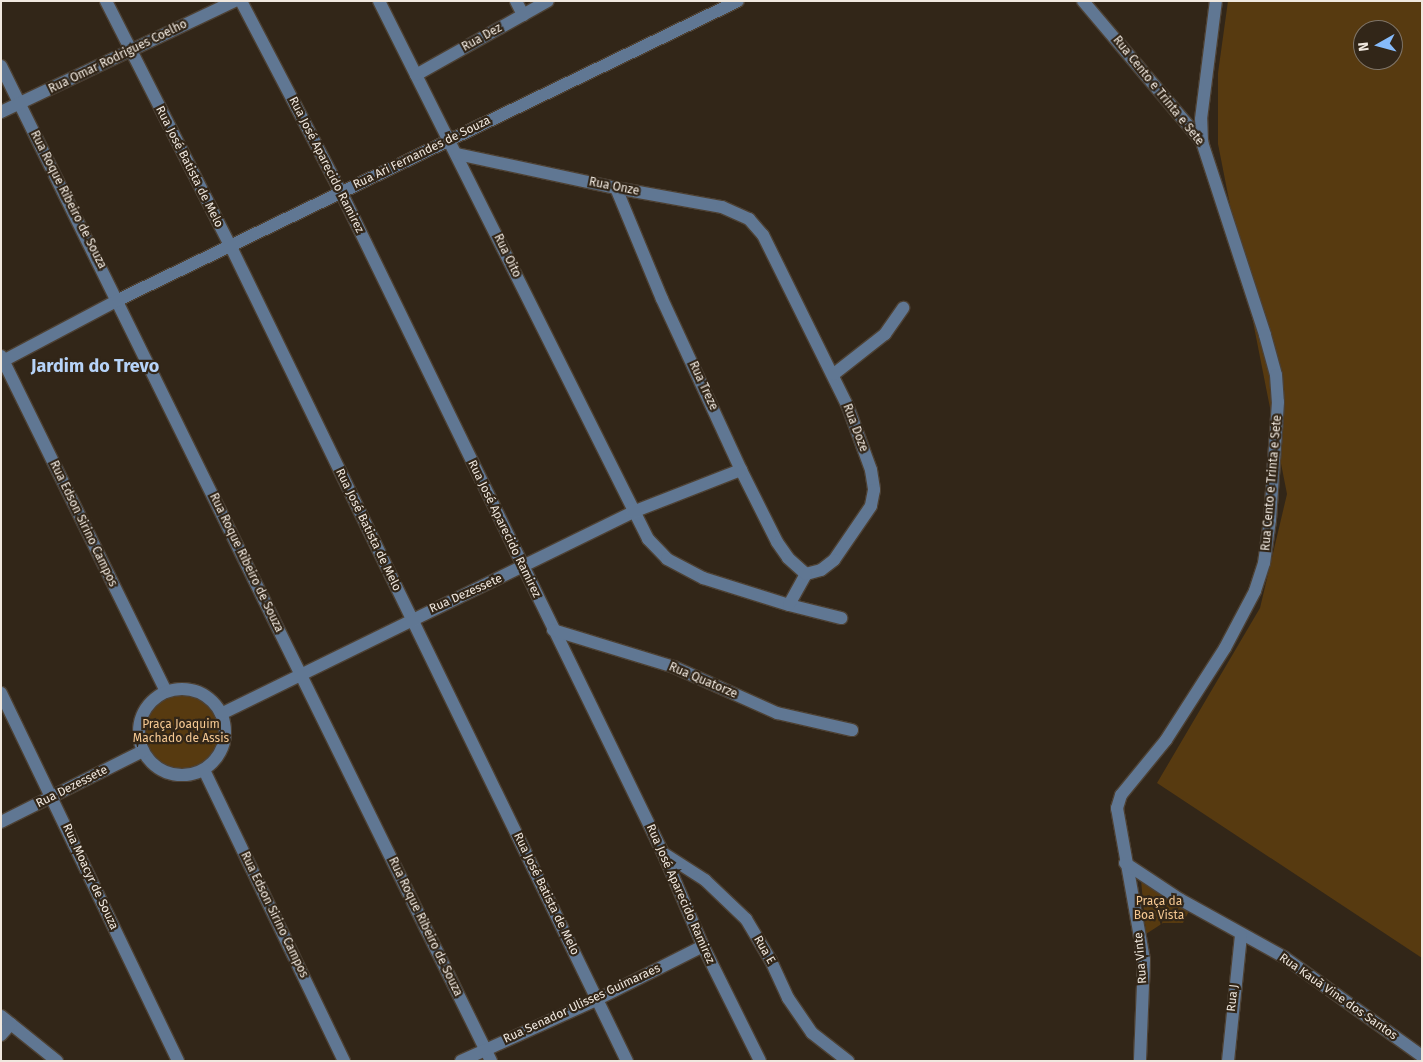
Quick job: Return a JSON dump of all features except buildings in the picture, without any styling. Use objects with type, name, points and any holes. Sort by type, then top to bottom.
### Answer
[{"type":"street","name":"Rua José Batista de Melo","points":[[106,1],[129,50],[231,247],[410,619],[627,1061]]},
{"type":"street","name":"Rua Omar Rodrigues Coelho","points":[[1,112],[235,1]]},
{"type":"street","name":"Rua José Aparecido Ramirez","points":[[241,1],[341,192],[663,853],[703,946],[760,1061]]},
{"type":"street","name":"Rua Oito","points":[[380,1],[633,512]]},
{"type":"street","points":[[516,1],[523,15]]},
{"type":"street","name":"Rua Dez","points":[[416,75],[548,1]]},
{"type":"street","name":"Rua Ari Fernandes de Souza","points":[[2,359],[118,300],[450,140],[710,7],[738,1]]},
{"type":"street","name":"Rua Cento e Trinta e Sete","points":[[1084,1],[1202,142],[1276,375],[1277,445],[1264,564],[1243,615],[1166,740],[1121,795],[1117,808],[1120,826]]},
{"type":"street","points":[[1202,142],[1201,119],[1216,1]]},
{"type":"street","name":"Rua Roque Ribeiro de Souza","points":[[1,66],[118,300],[491,1061]]},
{"type":"street","name":"Rua Onze","points":[[457,154],[736,211],[749,219],[763,235]]},
{"type":"street","name":"Rua Treze","points":[[616,188],[662,299],[741,470],[777,542],[788,558],[806,574]]},
{"type":"street","name":"Rua Doze","points":[[763,235],[834,374],[871,470],[874,490],[871,506],[834,560],[821,570],[806,574]]},
{"type":"street","points":[[834,374],[885,334],[903,308]]},
{"type":"street","name":"Rua Edson Sirino Campos","points":[[2,359],[166,692]]},
{"type":"street","name":"Rua Dezessete","points":[[221,714],[410,619],[524,567],[633,512],[741,470]]},
{"type":"street","points":[[633,512],[648,539],[667,559],[703,578],[789,605],[842,618]]},
{"type":"street","points":[[789,605],[806,574]]},
{"type":"street","name":"Rua Quatorze","points":[[553,630],[674,667],[777,714],[852,730]]},
{"type":"street","points":[[179,689],[198,692],[214,703],[221,714],[225,726],[221,751],[204,770],[176,776],[162,771],[143,751],[139,738],[142,716],[154,699],[166,692],[179,689]]},
{"type":"street","name":"Rua Moacyr de Souza","points":[[1,693],[178,1061]]},
{"type":"street","name":"Rua Dezessete","points":[[1,822],[143,751]]},
{"type":"street","name":"Rua Edson Sirino Campos","points":[[204,770],[344,1061]]},
{"type":"street","name":"Rua Vinte","points":[[1120,826],[1125,863],[1144,960],[1140,1061]]},
{"type":"street","name":"Rua E","points":[[663,853],[705,880],[746,919],[772,961],[788,998],[812,1033],[848,1061]]},
{"type":"street","name":"Rua Kauã Vine dos Santos","points":[[1125,863],[1241,935],[1284,957],[1422,1056]]},
{"type":"street","name":"Rua J","points":[[1228,1061],[1241,935]]},
{"type":"street","name":"Rua Senador Ulisses Guimaraes","points":[[461,1061],[598,999],[703,946]]},
{"type":"street","points":[[1,1035],[6,1020],[57,1061]]},
{"type":"green space","points":[[1228,1],[1422,1],[1422,958],[1157,783],[1260,608],[1287,494],[1218,144],[1218,73]]},
{"type":"green space","name":"Praça Joaquim Machado de Assis","points":[[173,692],[189,692],[210,703],[221,724],[221,740],[210,761],[189,772],[173,772],[159,766],[147,754],[141,740],[141,724],[147,710],[159,698]]},
{"type":"green space","name":"Praça da Boa Vista","points":[[1141,880],[1189,911],[1183,923],[1163,923],[1146,934]]},
{"type":"district","name":"Jardim do Trevo","points":[[95,366]]}]
